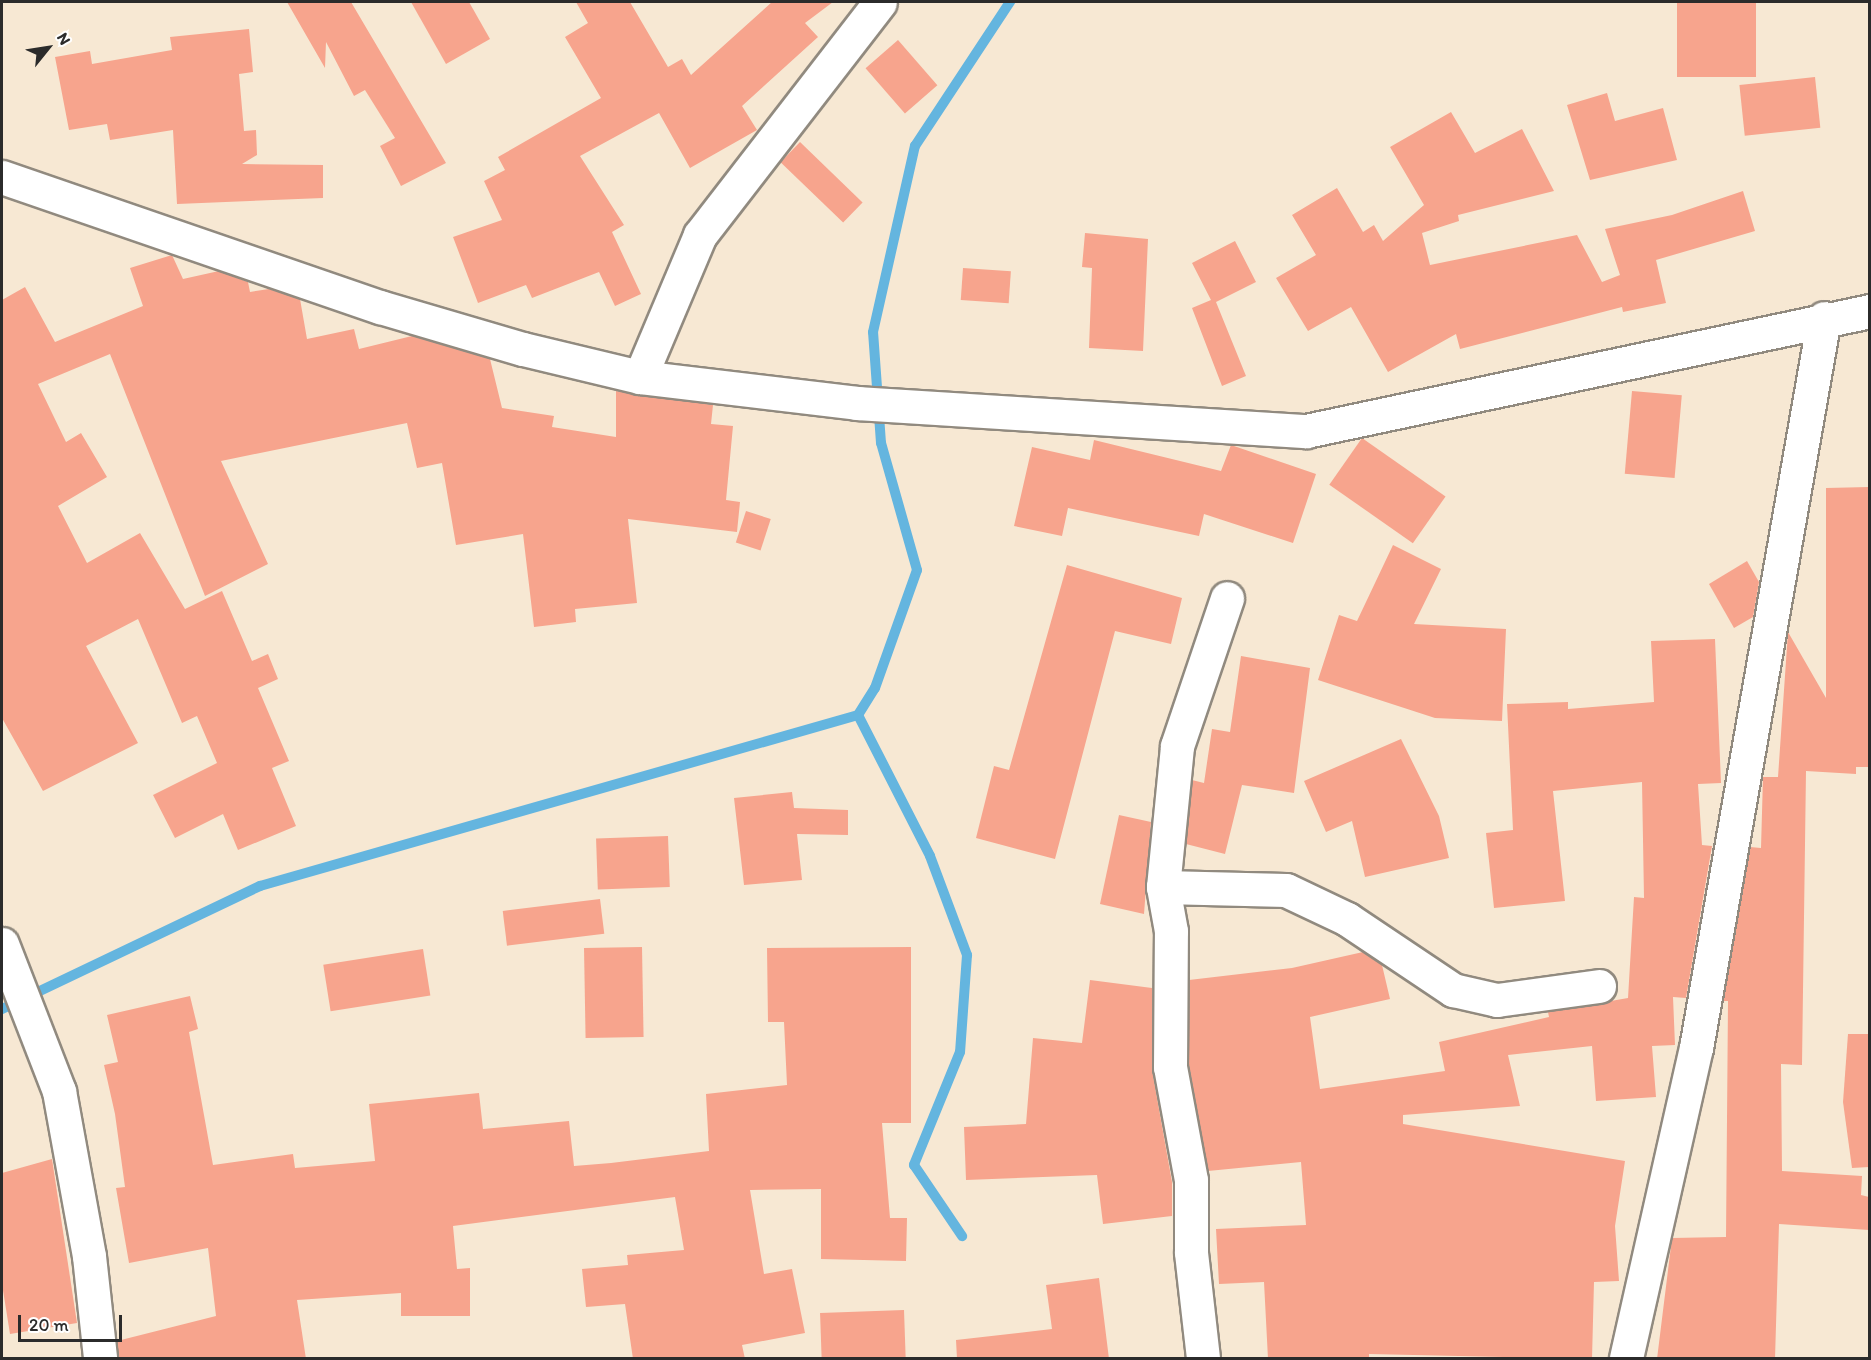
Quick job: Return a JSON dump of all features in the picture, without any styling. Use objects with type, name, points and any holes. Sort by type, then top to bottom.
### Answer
[{"type":"street","points":[[640,376],[700,234],[880,2]]},
{"type":"street","points":[[2,177],[380,308],[640,376],[857,403],[1306,431],[1824,318],[1869,311]]},
{"type":"street","points":[[1626,1359],[1695,1048],[1824,318]]},
{"type":"street","points":[[1203,1359],[1191,1252],[1191,1180],[1170,1067],[1171,931],[1162,887],[1177,746],[1227,598]]},
{"type":"street","points":[[1162,887],[1286,890],[1347,919],[1464,993],[1497,1000],[1599,986]]},
{"type":"street","points":[[6,953],[58,1091],[89,1256],[100,1359]]},
{"type":"building","points":[[287,2],[351,2],[446,163],[401,186],[380,146],[395,138],[365,90],[354,96],[326,42],[325,68]]},
{"type":"building","points":[[411,2],[469,2],[490,39],[446,64]]},
{"type":"building","points":[[576,2],[630,2],[668,67],[682,59],[691,75],[772,2],[833,2],[805,23],[818,37],[742,106],[757,130],[690,168],[659,113],[580,156],[624,225],[612,232],[641,294],[615,306],[599,272],[532,298],[526,285],[478,303],[453,237],[502,220],[484,181],[505,170],[498,157],[601,98],[565,37],[588,23]]},
{"type":"building","points":[[1677,2],[1756,2],[1756,77],[1677,77]]},
{"type":"building","points":[[249,29],[253,72],[239,74],[244,131],[256,130],[257,155],[242,164],[323,165],[323,198],[177,204],[173,130],[110,140],[107,124],[69,130],[55,57],[90,51],[92,64],[172,50],[170,37]]},
{"type":"building","points":[[898,40],[937,85],[905,113],[866,68]]},
{"type":"building","points":[[1815,77],[1820,128],[1745,136],[1739,85]]},
{"type":"building","points":[[1607,93],[1615,121],[1663,108],[1677,160],[1590,180],[1567,105]]},
{"type":"building","points":[[1451,112],[1475,153],[1522,129],[1554,191],[1458,215],[1459,221],[1422,233],[1430,265],[1577,235],[1602,282],[1620,275],[1605,229],[1672,215],[1743,191],[1755,231],[1656,260],[1666,303],[1623,312],[1622,307],[1460,349],[1456,334],[1388,372],[1351,307],[1308,331],[1276,278],[1316,255],[1292,215],[1337,188],[1363,232],[1374,225],[1383,241],[1424,205],[1390,147]]},
{"type":"building","points":[[800,142],[863,202],[843,223],[781,162]]},
{"type":"building","points":[[1085,233],[1148,239],[1143,351],[1089,348],[1092,268],[1082,267]]},
{"type":"building","points":[[1235,241],[1256,282],[1216,302],[1246,376],[1222,386],[1192,308],[1211,300],[1192,263]]},
{"type":"building","points":[[172,255],[183,279],[219,271],[248,282],[250,292],[269,289],[300,299],[307,339],[354,329],[359,349],[412,336],[490,359],[502,408],[554,416],[552,427],[616,437],[616,391],[713,405],[711,424],[733,426],[726,500],[740,502],[737,532],[628,519],[637,603],[575,609],[576,622],[534,627],[523,534],[456,545],[442,463],[417,468],[407,423],[221,461],[268,564],[205,596],[110,354],[38,384],[66,442],[81,433],[107,477],[58,506],[87,563],[140,533],[185,609],[222,591],[252,661],[268,654],[278,679],[258,688],[289,761],[272,768],[296,826],[238,850],[223,814],[175,838],[153,795],[217,763],[197,716],[182,723],[138,619],[86,646],[138,743],[43,791],[2,718],[2,300],[25,287],[55,342],[143,306],[130,268]]},
{"type":"building","points":[[963,268],[1011,271],[1009,303],[961,300]]},
{"type":"building","points":[[1632,391],[1682,395],[1675,478],[1625,474]]},
{"type":"building","points":[[1362,438],[1446,497],[1413,543],[1329,485]]},
{"type":"building","points":[[1094,440],[1221,471],[1231,445],[1316,474],[1293,543],[1204,514],[1199,536],[1068,508],[1062,536],[1014,526],[1032,447],[1090,460]]},
{"type":"building","points":[[1869,487],[1869,767],[1856,767],[1856,774],[1806,771],[1802,1065],[1781,1064],[1782,1171],[1862,1176],[1861,1195],[1869,1197],[1869,1230],[1779,1224],[1775,1359],[1657,1359],[1672,1238],[1726,1237],[1728,1001],[1723,1001],[1750,847],[1761,848],[1763,777],[1778,777],[1788,632],[1826,698],[1826,488]]},
{"type":"building","points":[[746,511],[771,519],[761,550],[736,542]]},
{"type":"building","points":[[1393,545],[1441,569],[1414,624],[1506,629],[1502,721],[1435,718],[1318,680],[1339,615],[1357,621]]},
{"type":"building","points":[[1747,561],[1759,582],[1753,617],[1734,628],[1709,584]]},
{"type":"building","points":[[1067,565],[1182,598],[1171,644],[1115,631],[1055,859],[976,838],[994,766],[1009,770]]},
{"type":"building","points":[[1715,639],[1721,783],[1698,784],[1702,845],[1712,846],[1686,998],[1673,997],[1675,1045],[1652,1046],[1656,1097],[1596,1101],[1592,1046],[1508,1055],[1520,1106],[1403,1115],[1403,1124],[1625,1161],[1615,1226],[1619,1281],[1594,1282],[1592,1359],[1369,1354],[1369,1359],[1268,1359],[1264,1282],[1219,1284],[1216,1229],[1306,1225],[1301,1162],[1208,1171],[1189,1065],[1189,980],[1292,968],[1363,952],[1382,965],[1390,999],[1310,1017],[1320,1089],[1445,1071],[1439,1042],[1549,1017],[1548,1012],[1628,998],[1634,897],[1644,898],[1642,782],[1553,791],[1565,901],[1494,908],[1486,833],[1513,830],[1507,704],[1568,702],[1568,709],[1654,702],[1651,641]]},
{"type":"building","points":[[1241,656],[1310,668],[1294,793],[1242,785],[1225,854],[1186,844],[1192,780],[1204,783],[1212,729],[1230,732]]},
{"type":"building","points":[[1401,739],[1439,816],[1449,858],[1365,877],[1352,821],[1326,832],[1304,781]]},
{"type":"building","points":[[792,792],[794,808],[848,810],[848,835],[797,834],[802,880],[744,885],[734,798]]},
{"type":"building","points":[[1119,815],[1151,822],[1144,914],[1100,904]]},
{"type":"building","points":[[668,836],[670,887],[598,889],[596,839]]},
{"type":"building","points":[[600,899],[604,934],[507,946],[503,911]]},
{"type":"building","points":[[642,947],[644,1037],[586,1038],[584,948]]},
{"type":"building","points":[[911,947],[911,1123],[882,1123],[890,1218],[907,1218],[906,1261],[821,1259],[821,1189],[750,1190],[764,1274],[792,1269],[805,1333],[742,1345],[745,1359],[633,1359],[625,1304],[586,1307],[582,1269],[628,1265],[627,1255],[684,1250],[675,1197],[453,1226],[457,1269],[470,1268],[470,1316],[401,1316],[401,1293],[297,1300],[306,1359],[118,1359],[117,1341],[216,1316],[208,1248],[129,1263],[116,1188],[125,1187],[115,1114],[104,1065],[118,1062],[107,1015],[190,996],[198,1029],[189,1032],[213,1165],[293,1154],[295,1168],[375,1161],[369,1104],[479,1093],[483,1129],[569,1121],[574,1166],[611,1163],[709,1151],[706,1094],[787,1085],[784,1022],[768,1022],[767,948]]},
{"type":"building","points":[[423,949],[430,995],[331,1011],[323,965]]},
{"type":"building","points":[[1090,980],[1152,988],[1152,1070],[1172,1182],[1172,1216],[1103,1224],[1097,1175],[966,1180],[964,1127],[1026,1124],[1033,1038],[1082,1043]]},
{"type":"building","points":[[1848,1034],[1869,1034],[1869,1167],[1852,1168],[1843,1102]]},
{"type":"building","points":[[52,1159],[77,1323],[10,1334],[2,1284],[2,1173]]},
{"type":"building","points":[[1099,1278],[1109,1359],[957,1359],[956,1340],[1052,1329],[1046,1285]]},
{"type":"building","points":[[904,1310],[906,1358],[822,1358],[820,1313]]},
{"type":"waterway","points":[[2,1009],[260,886],[858,715],[875,688],[917,570],[881,443],[873,332],[915,146],[1010,2]]},
{"type":"waterway","points":[[858,715],[930,856],[967,955],[960,1052],[914,1165],[962,1236]]}]
